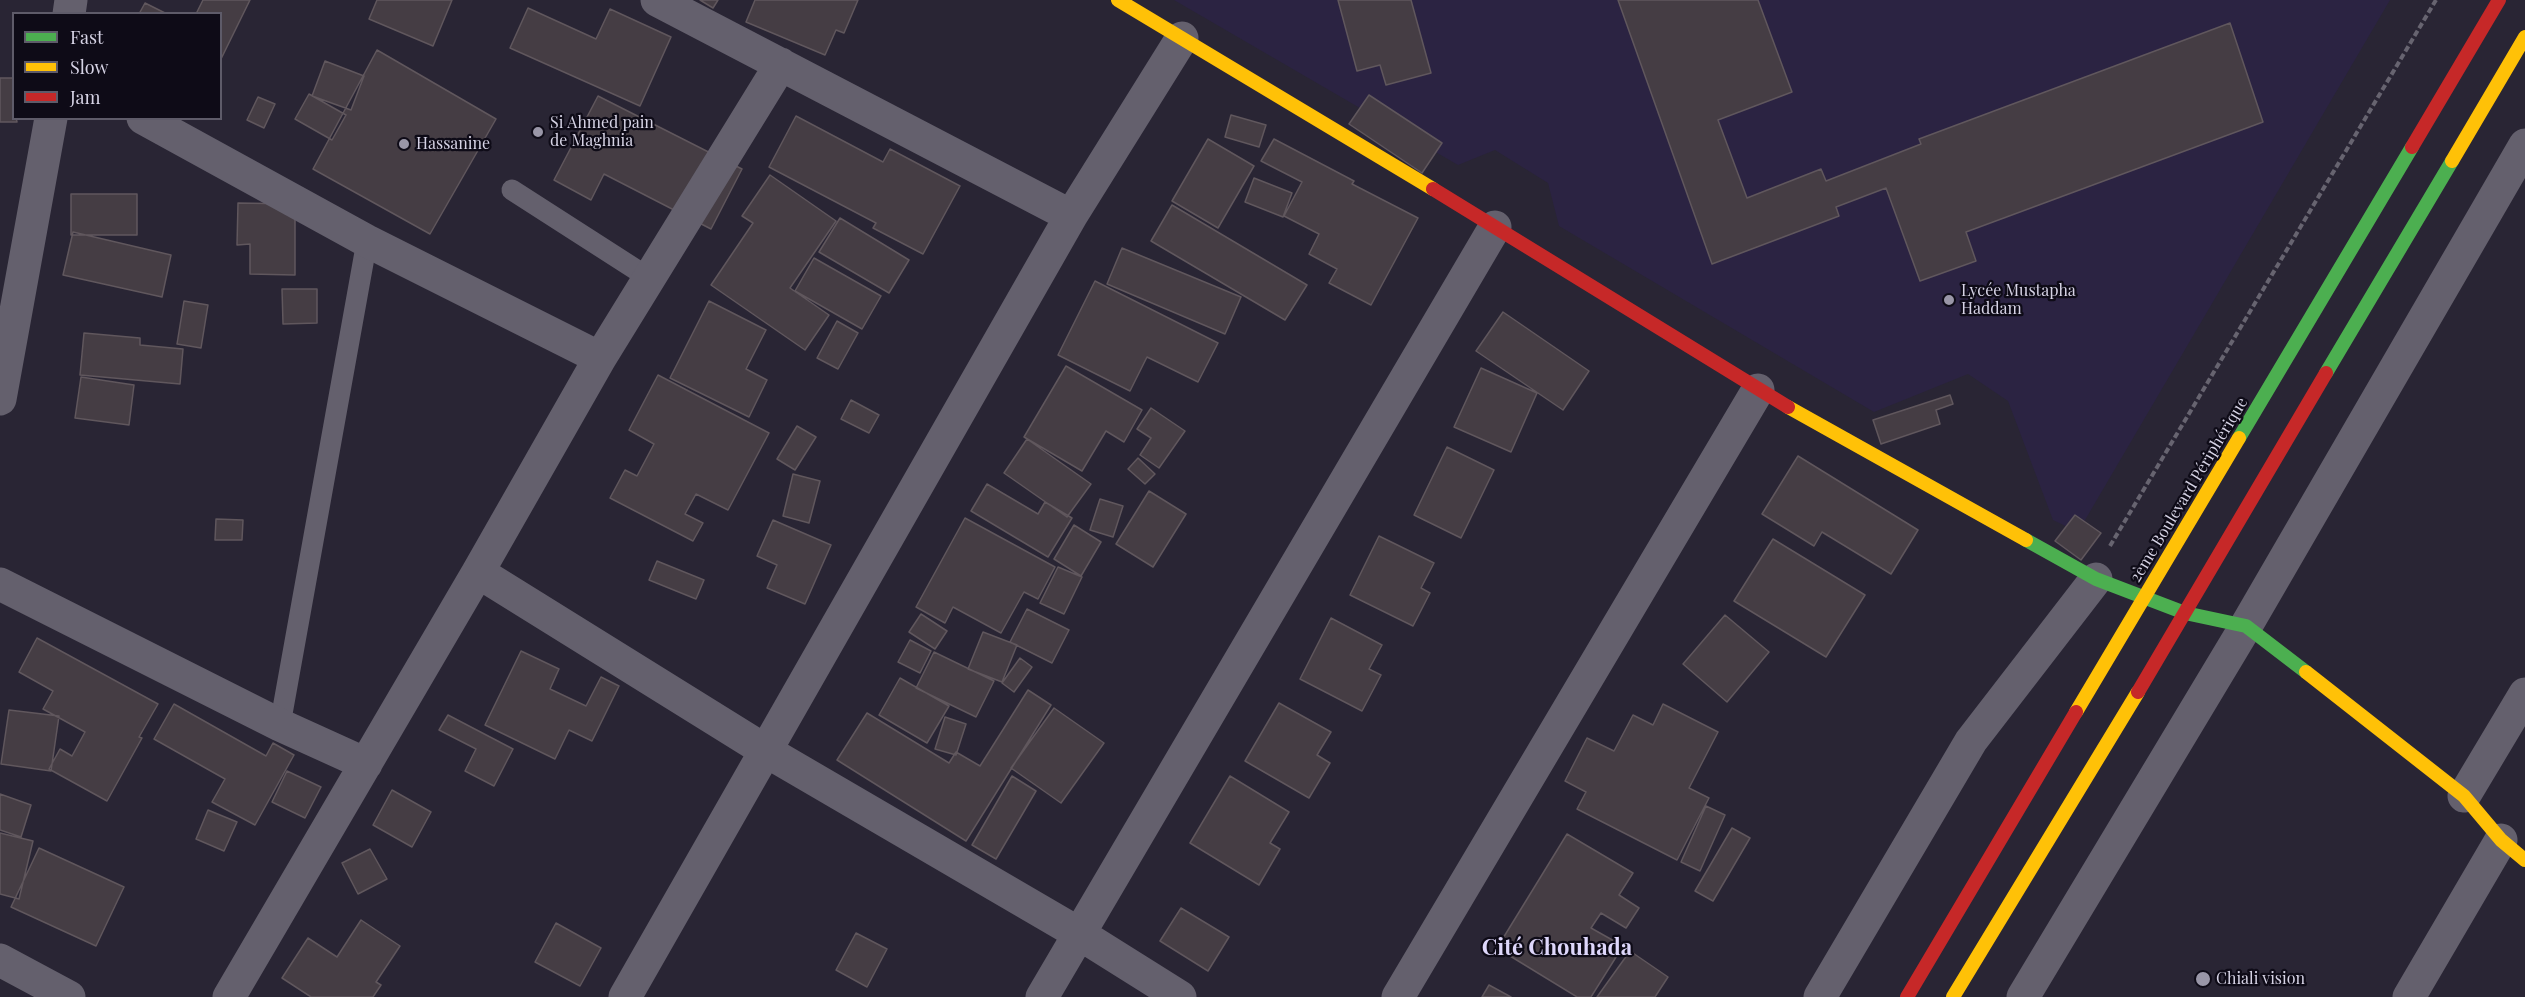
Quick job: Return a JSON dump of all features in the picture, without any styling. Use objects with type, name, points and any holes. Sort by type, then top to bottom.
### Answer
[{"type":"main road","points":[[1118,0],[1495,227],[1758,390],[2096,579],[2185,613],[2246,626],[2464,796],[2513,850]]},
{"type":"main road","name":"2ème Boulevard Périphérique","points":[[1907,997],[2499,0]]},
{"type":"main road","points":[[1953,997],[2185,613],[2525,37]]},
{"type":"street","points":[[657,0],[1071,216]]},
{"type":"street","points":[[625,997],[1071,216],[1182,38]]},
{"type":"street","points":[[229,997],[478,572],[600,358],[782,64]]},
{"type":"street","points":[[0,399],[51,120]]},
{"type":"street","points":[[147,120],[367,241],[600,358]]},
{"type":"street","points":[[2023,997],[2246,626],[2525,145]]},
{"type":"street","points":[[1042,997],[1495,227]]},
{"type":"street","points":[[1398,997],[1758,390]]},
{"type":"street","points":[[478,572],[766,751],[1078,933],[1180,997]]},
{"type":"street","points":[[1820,997],[1971,741],[2096,579]]},
{"type":"street","points":[[0,584],[280,725],[366,764]]},
{"type":"street","points":[[2464,796],[2525,694]]},
{"type":"street","points":[[2409,997],[2513,850]]},
{"type":"street","points":[[0,960],[69,997]]},
{"type":"lane","points":[[512,190],[650,278]]},
{"type":"lane","points":[[280,725],[367,241]]},
{"type":"path","points":[[2108,549],[2436,0]]},
{"type":"shaded area","name":"Lycée Mustapha Haddam","points":[[1174,0],[2390,0],[2078,532],[2053,520],[2008,401],[1968,374],[1874,412],[1559,226],[1548,183],[1495,150],[1458,165]]},
{"type":"building","points":[[203,0],[250,0],[222,57],[222,12],[197,12]]},
{"type":"building","points":[[377,0],[452,0],[433,46],[369,19]]},
{"type":"building","points":[[700,0],[718,0],[713,8]]},
{"type":"building","points":[[755,0],[858,0],[844,33],[836,30],[825,55],[746,22]]},
{"type":"building","points":[[1338,0],[1411,0],[1431,73],[1386,85],[1380,65],[1357,71]]},
{"type":"building","points":[[1618,0],[1758,0],[1792,92],[1718,120],[1747,198],[1821,169],[1826,181],[1921,144],[1919,139],[2230,23],[2263,122],[1966,232],[1976,261],[1920,281],[1886,188],[1836,207],[1839,216],[1712,264]]},
{"type":"building","points":[[145,3],[163,12],[140,12]]},
{"type":"building","points":[[528,8],[596,39],[610,9],[671,37],[640,106],[510,48]]},
{"type":"building","name":"Hassanine","points":[[377,50],[496,119],[430,234],[313,169]]},
{"type":"building","points":[[325,61],[364,76],[351,110],[312,96]]},
{"type":"building","points":[[0,78],[12,78],[12,120],[17,122],[0,122]]},
{"type":"building","points":[[309,94],[346,115],[332,140],[295,119]]},
{"type":"building","points":[[1369,95],[1442,143],[1422,173],[1349,124]]},
{"type":"building","points":[[598,96],[742,169],[711,229],[604,174],[591,200],[554,180]]},
{"type":"building","points":[[258,97],[275,104],[264,128],[247,120]]},
{"type":"building","points":[[1231,115],[1266,125],[1259,147],[1225,137]]},
{"type":"building","points":[[796,116],[883,162],[890,149],[960,186],[923,254],[873,228],[876,223],[769,167]]},
{"type":"building","points":[[1208,139],[1254,166],[1218,228],[1172,201]]},
{"type":"building","points":[[1274,139],[1354,181],[1352,184],[1418,218],[1371,305],[1329,283],[1337,269],[1309,254],[1319,234],[1284,216],[1302,182],[1261,161]]},
{"type":"building","points":[[770,175],[836,221],[790,288],[829,315],[805,350],[711,285],[753,223],[742,216]]},
{"type":"building","points":[[1254,178],[1292,193],[1283,217],[1245,202]]},
{"type":"building","points":[[71,194],[137,194],[137,235],[71,235]]},
{"type":"building","points":[[238,203],[295,204],[295,275],[250,274],[250,244],[237,245]]},
{"type":"building","points":[[1172,205],[1307,285],[1285,320],[1151,241]]},
{"type":"building","points":[[840,218],[909,260],[889,293],[819,252]]},
{"type":"building","points":[[73,232],[171,255],[162,297],[63,275]]},
{"type":"building","points":[[1122,248],[1241,297],[1225,334],[1107,284]]},
{"type":"building","points":[[814,258],[881,296],[862,329],[795,291]]},
{"type":"building","points":[[1095,281],[1218,343],[1198,382],[1147,357],[1130,391],[1058,355]]},
{"type":"building","points":[[282,289],[317,289],[317,323],[283,324]]},
{"type":"building","points":[[184,301],[208,305],[201,348],[177,344]]},
{"type":"building","points":[[709,301],[766,330],[746,369],[767,380],[749,417],[670,378]]},
{"type":"building","points":[[1503,312],[1589,371],[1563,410],[1476,351]]},
{"type":"building","points":[[837,321],[858,333],[838,369],[817,358]]},
{"type":"building","points":[[84,333],[140,338],[140,345],[183,349],[180,384],[80,375]]},
{"type":"building","points":[[1066,366],[1142,410],[1124,442],[1106,431],[1082,471],[1024,437]]},
{"type":"building","points":[[1481,368],[1537,393],[1511,452],[1454,427]]},
{"type":"building","points":[[658,375],[769,433],[728,510],[696,494],[685,514],[703,523],[693,541],[610,498],[625,470],[637,476],[654,444],[629,430]]},
{"type":"building","points":[[81,377],[134,385],[129,425],[75,418]]},
{"type":"building","points":[[1950,395],[1953,404],[1936,410],[1940,424],[1881,444],[1873,420]]},
{"type":"building","points":[[851,400],[879,415],[869,433],[841,419]]},
{"type":"building","points":[[1151,408],[1185,431],[1159,468],[1140,455],[1151,438],[1137,429]]},
{"type":"building","points":[[797,426],[816,437],[795,470],[777,459]]},
{"type":"building","points":[[1027,439],[1091,484],[1067,517],[1004,473]]},
{"type":"building","points":[[1447,447],[1494,470],[1461,538],[1414,515]]},
{"type":"building","points":[[1798,456],[1918,530],[1891,574],[1822,532],[1814,546],[1762,514]]},
{"type":"building","points":[[1138,458],[1155,474],[1145,484],[1128,469]]},
{"type":"building","points":[[793,474],[820,481],[809,523],[783,516]]},
{"type":"building","points":[[987,484],[1038,514],[1045,502],[1072,518],[1048,557],[971,511]]},
{"type":"building","points":[[1149,491],[1186,514],[1153,567],[1116,544]]},
{"type":"building","points":[[1100,499],[1123,506],[1113,537],[1090,530]]},
{"type":"building","points":[[2075,515],[2101,533],[2081,560],[2055,541]]},
{"type":"building","points":[[965,518],[1055,567],[1038,599],[1024,592],[1001,633],[953,607],[945,623],[916,607]]},
{"type":"building","points":[[216,519],[243,520],[242,540],[215,540]]},
{"type":"building","points":[[773,520],[831,545],[805,604],[767,588],[777,565],[757,556]]},
{"type":"building","points":[[1074,525],[1101,542],[1081,576],[1054,559]]},
{"type":"building","points":[[1379,536],[1434,563],[1421,588],[1430,593],[1413,626],[1350,595]]},
{"type":"building","points":[[1773,539],[1865,595],[1826,657],[1734,601]]},
{"type":"building","points":[[657,561],[704,580],[696,599],[649,580]]},
{"type":"building","points":[[1058,567],[1082,577],[1064,614],[1040,603]]},
{"type":"building","points":[[1027,609],[1069,630],[1052,663],[1010,642]]},
{"type":"building","points":[[921,614],[947,631],[935,649],[909,632]]},
{"type":"building","points":[[1725,615],[1769,652],[1727,702],[1683,664]]},
{"type":"building","points":[[1331,618],[1382,645],[1369,669],[1381,675],[1362,711],[1300,679]]},
{"type":"building","points":[[983,632],[1017,645],[1002,682],[968,669]]},
{"type":"building","points":[[37,638],[158,704],[107,801],[49,769],[60,749],[72,756],[85,732],[43,709],[53,691],[19,672]]},
{"type":"building","points":[[910,640],[931,651],[920,673],[898,662]]},
{"type":"building","points":[[521,651],[559,669],[550,689],[586,706],[601,677],[619,686],[592,741],[569,730],[555,759],[485,725]]},
{"type":"building","points":[[934,652],[994,681],[976,717],[916,688]]},
{"type":"building","points":[[1020,658],[1032,667],[1014,692],[1002,683]]},
{"type":"building","points":[[900,678],[949,706],[927,743],[879,715]]},
{"type":"building","points":[[1028,690],[1051,705],[966,841],[837,760],[867,713],[949,763],[956,752],[980,766]]},
{"type":"building","points":[[1279,703],[1331,732],[1317,755],[1330,763],[1309,798],[1245,761]]},
{"type":"building","points":[[174,704],[266,756],[273,743],[294,755],[255,825],[212,802],[225,779],[154,739]]},
{"type":"building","points":[[1663,704],[1718,732],[1689,788],[1709,798],[1677,860],[1577,809],[1586,792],[1565,781],[1587,738],[1614,751],[1633,715],[1653,725]]},
{"type":"building","points":[[1054,708],[1104,743],[1061,803],[1011,768]]},
{"type":"building","points":[[9,710],[59,716],[51,771],[1,764]]},
{"type":"building","points":[[448,715],[513,749],[494,786],[465,771],[476,749],[439,730]]},
{"type":"building","points":[[945,717],[966,724],[956,755],[935,749]]},
{"type":"building","points":[[287,771],[321,787],[305,818],[272,802]]},
{"type":"building","points":[[1012,776],[1036,791],[996,859],[972,845]]},
{"type":"building","points":[[1230,776],[1289,812],[1270,843],[1280,849],[1259,885],[1190,843]]},
{"type":"building","points":[[392,790],[431,812],[412,847],[373,825]]},
{"type":"building","points":[[0,794],[31,805],[21,837],[0,830]]},
{"type":"building","points":[[1706,806],[1725,815],[1700,871],[1681,862]]},
{"type":"building","points":[[208,810],[237,822],[224,851],[196,839]]},
{"type":"building","points":[[1732,828],[1750,838],[1713,901],[1695,891]]},
{"type":"building","points":[[0,833],[33,841],[19,899],[0,894]]},
{"type":"building","points":[[1567,834],[1633,873],[1619,895],[1639,908],[1626,928],[1601,913],[1591,928],[1623,946],[1591,997],[1577,997],[1497,948]]},
{"type":"building","points":[[39,848],[124,887],[96,946],[11,907]]},
{"type":"building","points":[[370,849],[387,879],[358,894],[342,863]]},
{"type":"building","points":[[1181,908],[1229,937],[1208,971],[1160,941]]},
{"type":"building","points":[[361,920],[400,946],[376,982],[381,985],[373,997],[311,997],[282,978],[308,938],[337,957]]},
{"type":"building","points":[[556,923],[601,948],[580,986],[535,962]]},
{"type":"building","points":[[856,933],[887,949],[867,987],[836,970]]},
{"type":"building","points":[[1630,951],[1668,977],[1655,997],[1597,997]]},
{"type":"building","points":[[1489,985],[1511,997],[1482,997]]},
{"type":"traffic: fast","points":[[2239,438],[2412,147]]},
{"type":"traffic: fast","points":[[2326,373],[2452,161]]},
{"type":"traffic: fast","points":[[2026,540],[2096,579],[2185,613],[2246,626],[2306,672]]},
{"type":"traffic: slow","points":[[1118,0],[1433,189]]},
{"type":"traffic: slow","points":[[2452,161],[2525,37]]},
{"type":"traffic: slow","points":[[1788,407],[2026,540]]},
{"type":"traffic: slow","points":[[2076,712],[2239,438]]},
{"type":"traffic: slow","points":[[2306,672],[2464,796],[2501,840],[2525,860]]},
{"type":"traffic: slow","points":[[1953,997],[2138,692]]},
{"type":"traffic: jam","points":[[2412,147],[2499,0]]},
{"type":"traffic: jam","points":[[1433,189],[1788,407]]},
{"type":"traffic: jam","points":[[2138,692],[2326,373]]},
{"type":"traffic: jam","points":[[1907,997],[2076,712]]},
{"type":"place","name":"Si Ahmed pain de Maghnia","points":[[538,132]]},
{"type":"place","name":"Hassanine","points":[[404,144]]},
{"type":"place","name":"Lycée Mustapha Haddam","points":[[1949,300]]},
{"type":"place","name":"Chiali vision","points":[[2203,979]]},
{"type":"district","name":"Cité Chouhada","points":[[1557,948]]}]
